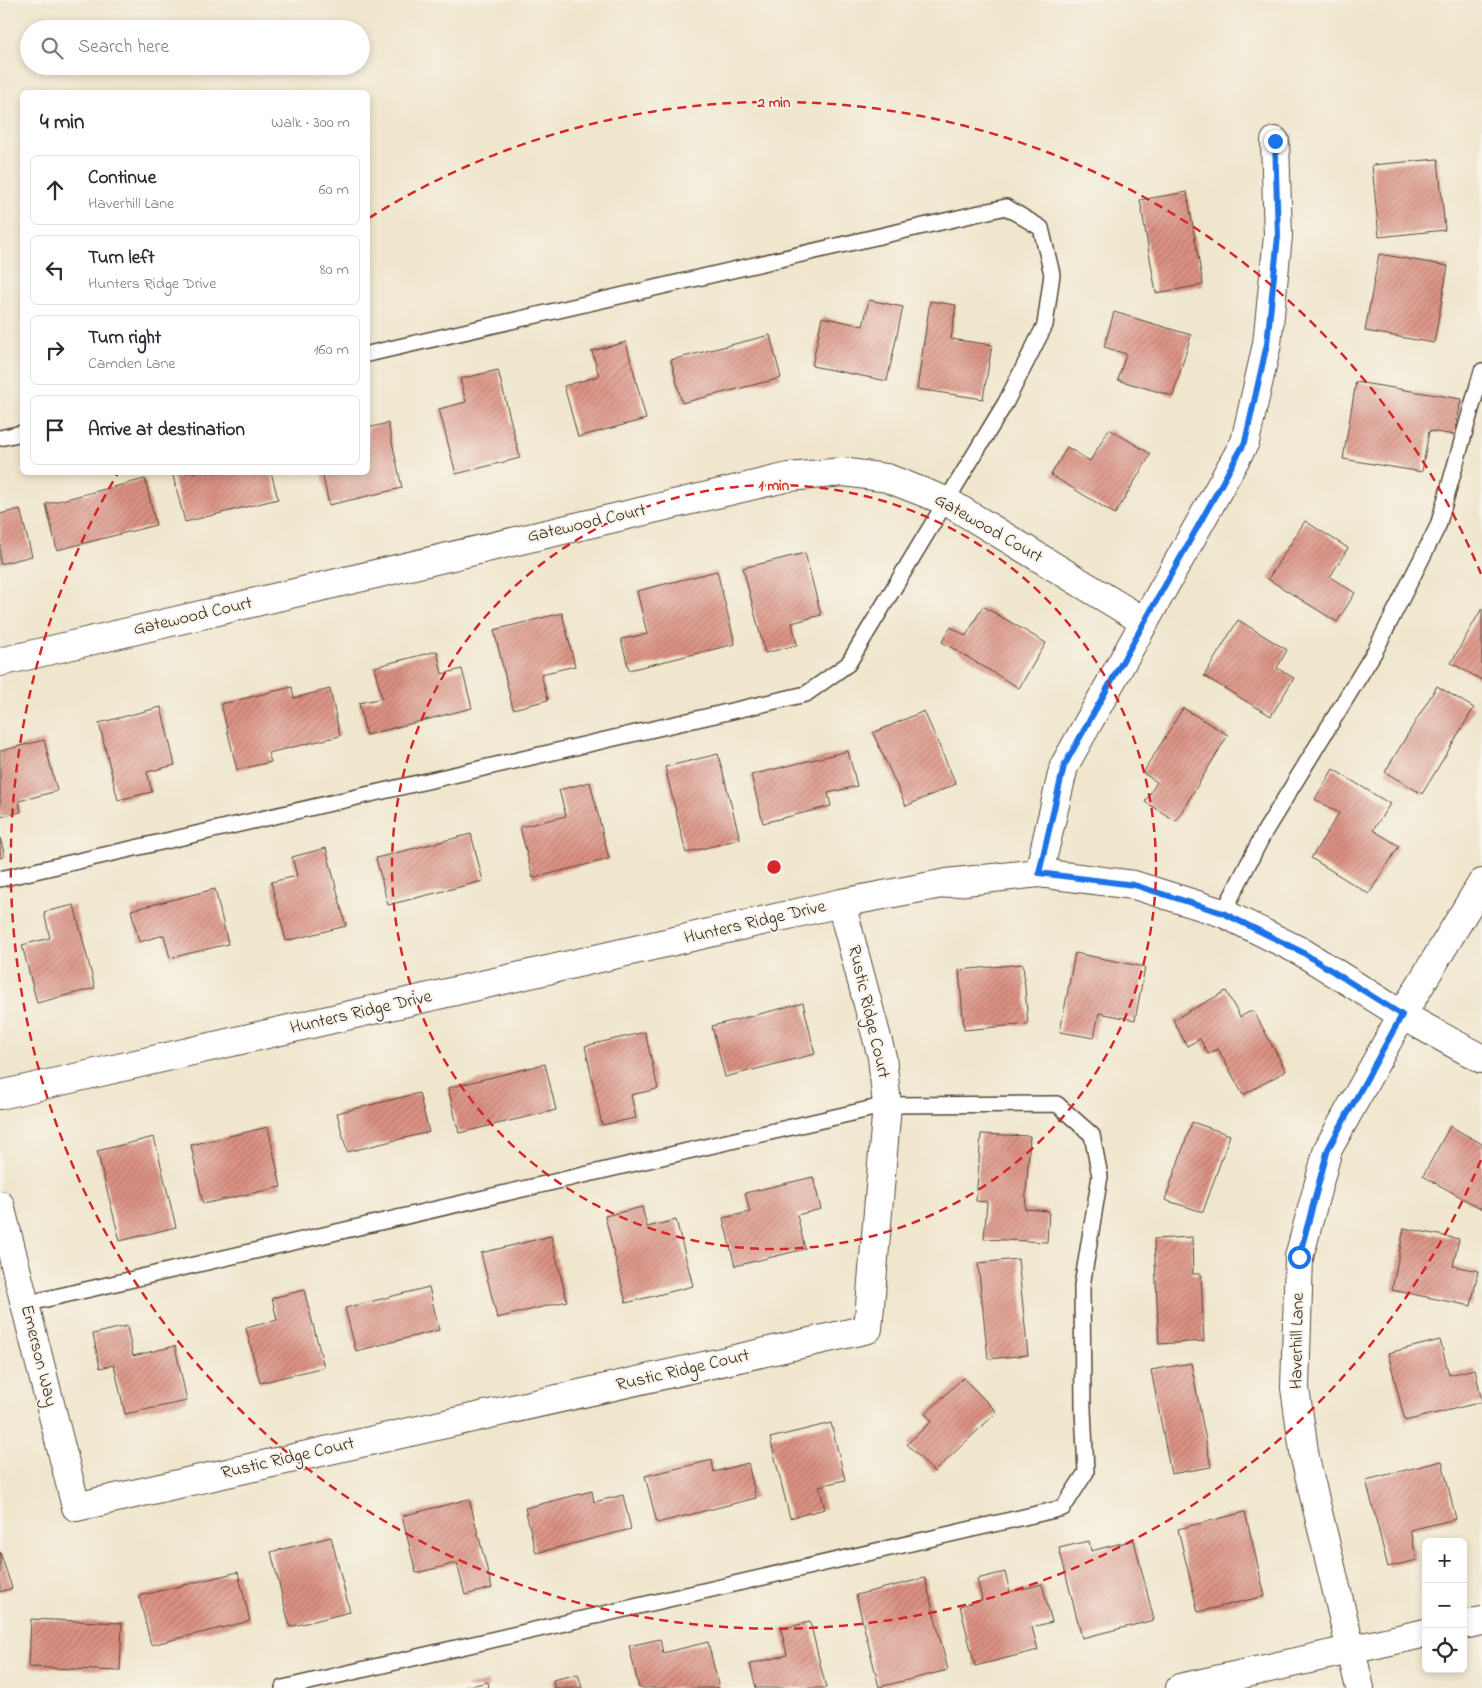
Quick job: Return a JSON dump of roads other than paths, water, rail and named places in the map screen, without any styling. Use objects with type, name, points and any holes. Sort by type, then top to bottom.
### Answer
[{"type":"street","points":[[1039,873],[1064,766],[1245,442],[1267,344],[1278,236],[1275,141]]},
{"type":"street","name":"Gatewood Court","points":[[0,662],[789,477],[843,472],[887,478],[946,501],[1145,622]]},
{"type":"street","name":"Hunters Ridge Drive","points":[[0,1095],[841,903],[947,883],[1039,873],[1134,885],[1223,913],[1302,952],[1402,1015],[1482,1058]]},
{"type":"street","name":"Haverhill Lane","points":[[1360,1688],[1305,1458],[1295,1388],[1299,1257],[1328,1149],[1402,1015],[1482,883]]},
{"type":"street","name":"Rustic Ridge Court","points":[[76,1507],[868,1330],[887,1105],[882,1057],[841,903]]},
{"type":"street","name":"Emerson Way","points":[[0,1205],[76,1507]]},
{"type":"street","points":[[1467,1624],[1482,1620]]},
{"type":"street","points":[[1180,1688],[1422,1634]]},
{"type":"lane","points":[[0,879],[806,694],[848,664],[1006,402],[1045,325],[1052,274],[1041,228],[1006,207],[370,354]]},
{"type":"lane","points":[[1223,913],[1265,831],[1376,651],[1438,526],[1482,371]]},
{"type":"lane","points":[[0,438],[20,433]]},
{"type":"lane","points":[[25,1304],[887,1105],[1057,1104],[1092,1136],[1100,1176],[1082,1286],[1083,1409],[1086,1472],[1063,1508],[283,1688]]}]
